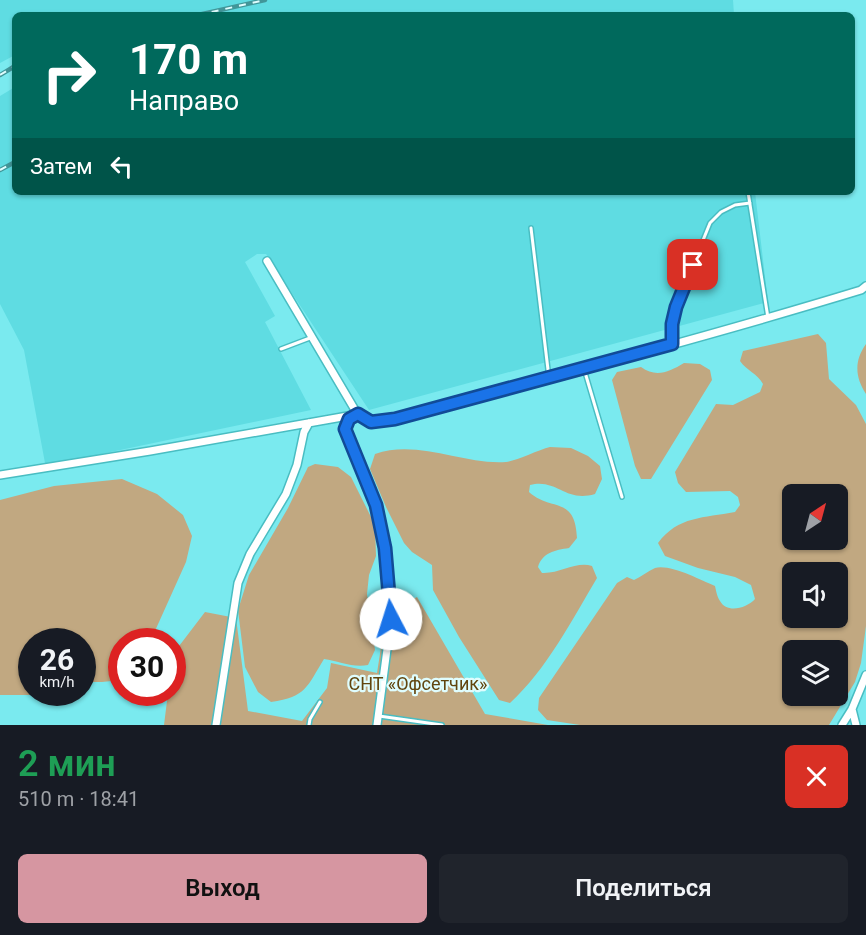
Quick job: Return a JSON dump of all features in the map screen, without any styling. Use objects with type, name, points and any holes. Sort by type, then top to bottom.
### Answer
[{"type":"street","points":[[267,261],[358,414],[371,422],[388,421],[768,319],[861,290],[866,286]]},
{"type":"street","points":[[0,476],[358,414]]},
{"type":"street","points":[[358,414],[349,419],[345,429],[376,505],[385,548],[391,619],[377,725]]},
{"type":"street","points":[[216,725],[238,584],[250,554],[286,494],[297,465],[304,432],[309,423]]},
{"type":"street","points":[[842,725],[852,709],[866,675]]},
{"type":"street","points":[[852,709],[856,725]]},
{"type":"lane","points":[[749,195],[768,319]]},
{"type":"lane","points":[[672,344],[672,324],[676,307],[710,224],[721,212],[735,205],[750,203]]},
{"type":"lane","points":[[531,228],[549,378]]},
{"type":"lane","points":[[281,349],[312,337]]},
{"type":"lane","points":[[584,369],[622,497]]},
{"type":"lane","points":[[309,725],[320,702]]},
{"type":"lane","points":[[379,716],[442,725]]},
{"type":"shaded area","points":[[0,0],[733,0],[734,12],[12,12],[12,57],[0,63]]},
{"type":"shaded area","points":[[12,89],[12,195],[755,195],[768,302],[369,410],[266,254],[257,254],[245,262],[275,316],[265,322],[311,410],[63,462],[45,463],[24,350],[0,304],[0,96]]},
{"type":"green space","points":[[818,334],[826,343],[829,379],[856,405],[866,424],[866,626],[861,663],[855,682],[848,694],[848,640],[782,640],[782,706],[840,706],[829,725],[580,725],[547,720],[538,710],[539,698],[617,583],[627,577],[634,580],[655,568],[669,568],[715,586],[719,599],[727,607],[742,607],[755,599],[751,585],[735,577],[698,568],[665,556],[658,543],[666,534],[683,523],[702,517],[735,512],[740,505],[738,497],[730,491],[686,492],[678,483],[675,472],[716,404],[733,405],[760,392],[763,384],[740,361],[743,351]]},
{"type":"green space","points":[[866,344],[866,394],[857,369],[859,357]]},
{"type":"green space","points":[[684,363],[700,364],[710,370],[712,380],[651,479],[641,479],[635,466],[612,380],[617,372],[641,367],[657,373],[673,369]]},
{"type":"green space","points":[[550,447],[571,448],[588,456],[600,466],[602,479],[595,494],[585,496],[568,493],[547,485],[530,485],[529,492],[537,498],[560,506],[572,515],[577,538],[569,548],[546,555],[538,567],[542,573],[549,573],[580,565],[592,566],[597,578],[547,660],[510,703],[499,700],[459,637],[433,590],[432,565],[412,552],[404,543],[370,469],[375,454],[391,450],[408,449],[473,460],[506,462]]},
{"type":"green space","points":[[315,464],[338,467],[351,477],[375,525],[376,556],[369,575],[367,594],[375,650],[368,665],[351,665],[324,659],[305,689],[292,697],[271,702],[258,692],[245,667],[238,610],[249,575],[288,508],[308,467]]},
{"type":"green space","points":[[122,479],[157,494],[183,515],[192,536],[186,562],[156,628],[108,628],[108,681],[96,682],[96,628],[18,628],[18,695],[0,695],[0,500],[54,486]]},
{"type":"green space","name":"СНТ «Офсетчик»","points":[[417,597],[485,714],[548,725],[164,725],[166,706],[186,706],[186,637],[205,612],[236,618],[248,711],[302,721],[327,688],[331,663],[377,673],[386,615]]},
{"type":"railway","points":[[211,12],[265,0]]},
{"type":"railway","points":[[0,75],[12,68]]},
{"type":"railway","points":[[0,170],[12,164]]},
{"type":"route","points":[[391,619],[385,548],[376,505],[345,429],[345,424],[349,419],[358,414],[371,422],[395,419],[672,344],[672,324],[676,307],[693,265]]}]
